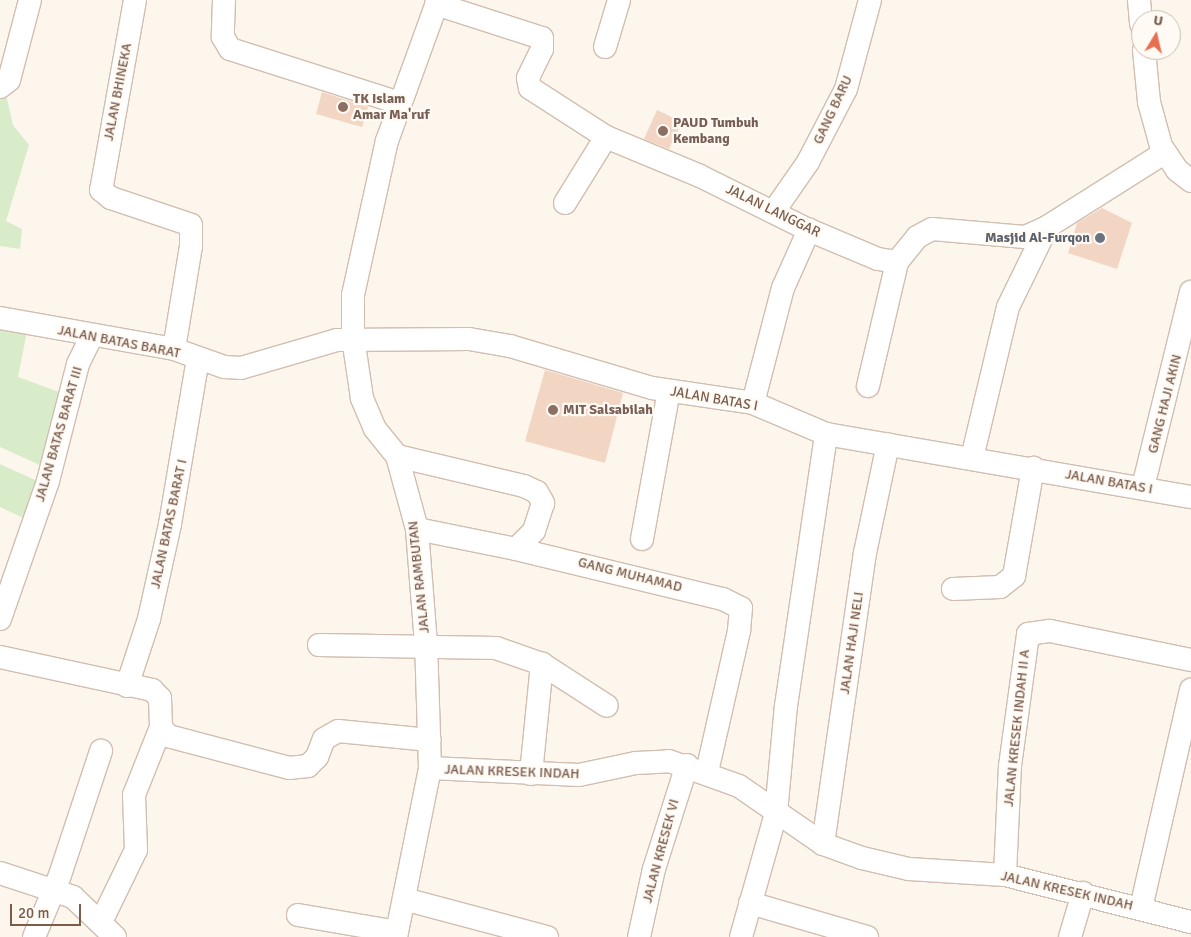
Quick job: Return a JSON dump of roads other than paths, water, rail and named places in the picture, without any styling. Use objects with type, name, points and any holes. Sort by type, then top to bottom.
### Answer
[{"type":"street","points":[[0,87],[9,80],[29,0]]},
{"type":"street","name":"JALAN BHINEKA","points":[[135,0],[101,183],[104,194],[191,225],[192,246],[174,350]]},
{"type":"street","points":[[224,0],[223,37],[230,49],[399,103]]},
{"type":"street","points":[[605,47],[619,0]]},
{"type":"street","name":"GANG BARU","points":[[774,211],[808,162],[846,89],[870,0]]},
{"type":"street","name":"JALAN RAMBUTAN","points":[[396,935],[430,768],[426,644],[417,530],[397,456],[375,429],[362,398],[353,338],[353,295],[399,103],[437,2]]},
{"type":"street","name":"JALAN LANGGAR","points":[[437,2],[542,38],[542,49],[528,78],[530,88],[606,137],[774,211],[809,230],[878,259],[897,262]]},
{"type":"street","points":[[1145,60],[1149,102],[1164,153],[1191,181]]},
{"type":"street","points":[[565,203],[606,137]]},
{"type":"street","points":[[868,386],[897,262],[917,237],[932,229],[1025,237],[1047,227],[1164,153]]},
{"type":"street","points":[[972,458],[1008,307],[1047,227]]},
{"type":"street","points":[[754,403],[783,288],[809,230]]},
{"type":"street","name":"GANG HAJI AKIN","points":[[1143,488],[1191,292]]},
{"type":"street","name":"JALAN BATAS BARAT","points":[[0,318],[174,350],[224,367],[253,367],[323,343],[353,338]]},
{"type":"street","name":"JALAN BATAS BARAT III","points":[[0,620],[48,481],[78,364],[92,334]]},
{"type":"street","name":"JALAN BATAS I","points":[[353,338],[468,339],[510,346],[669,391],[754,403],[826,434],[1033,468],[1191,497]]},
{"type":"street","name":"JALAN BATAS BARAT I","points":[[127,686],[149,618],[170,524],[198,358]]},
{"type":"street","points":[[642,539],[669,391]]},
{"type":"street","points":[[741,937],[776,813],[786,706],[826,434]]},
{"type":"street","name":"JALAN HAJI NELI","points":[[823,844],[865,553],[888,444]]},
{"type":"street","points":[[397,456],[538,492],[543,503],[534,531],[516,549]]},
{"type":"street","points":[[953,589],[1000,587],[1014,576],[1033,468]]},
{"type":"street","name":"GANG MUHAMAD","points":[[417,530],[516,549],[723,598],[741,608]]},
{"type":"street","name":"JALAN KRESEK VI","points":[[639,937],[657,861],[697,768],[739,631],[741,608]]},
{"type":"street","name":"JALAN KRESEK INDAH II A","points":[[1006,875],[1010,766],[1026,640],[1035,630],[1050,631],[1191,660]]},
{"type":"street","points":[[319,645],[426,644],[496,648],[542,664],[608,706]]},
{"type":"street","points":[[0,656],[158,694],[161,728],[134,795],[136,850],[109,933],[79,901],[55,890],[0,873]]},
{"type":"street","points":[[531,774],[542,664]]},
{"type":"street","points":[[1140,908],[1191,690]]},
{"type":"street","points":[[161,728],[168,736],[299,768],[317,757],[324,739],[338,731],[430,740]]},
{"type":"street","points":[[34,937],[55,890],[101,751]]},
{"type":"street","name":"JALAN KRESEK INDAH","points":[[430,768],[579,776],[651,761],[697,768],[739,786],[823,844],[909,869],[1006,875],[1140,908],[1178,926]]},
{"type":"street","points":[[1070,937],[1083,893]]},
{"type":"street","points":[[404,899],[547,937]]},
{"type":"street","points":[[750,903],[867,937]]},
{"type":"street","points":[[298,914],[396,935]]},
{"type":"place","name":"TK Islam Amar Ma'ruf","points":[[343,107]]},
{"type":"place","name":"PAUD Tumbuh Kembang","points":[[663,131]]},
{"type":"place","name":"Masjid Al-Furqon","points":[[1100,238]]},
{"type":"place","name":"MIT Salsabilah","points":[[553,410]]}]
